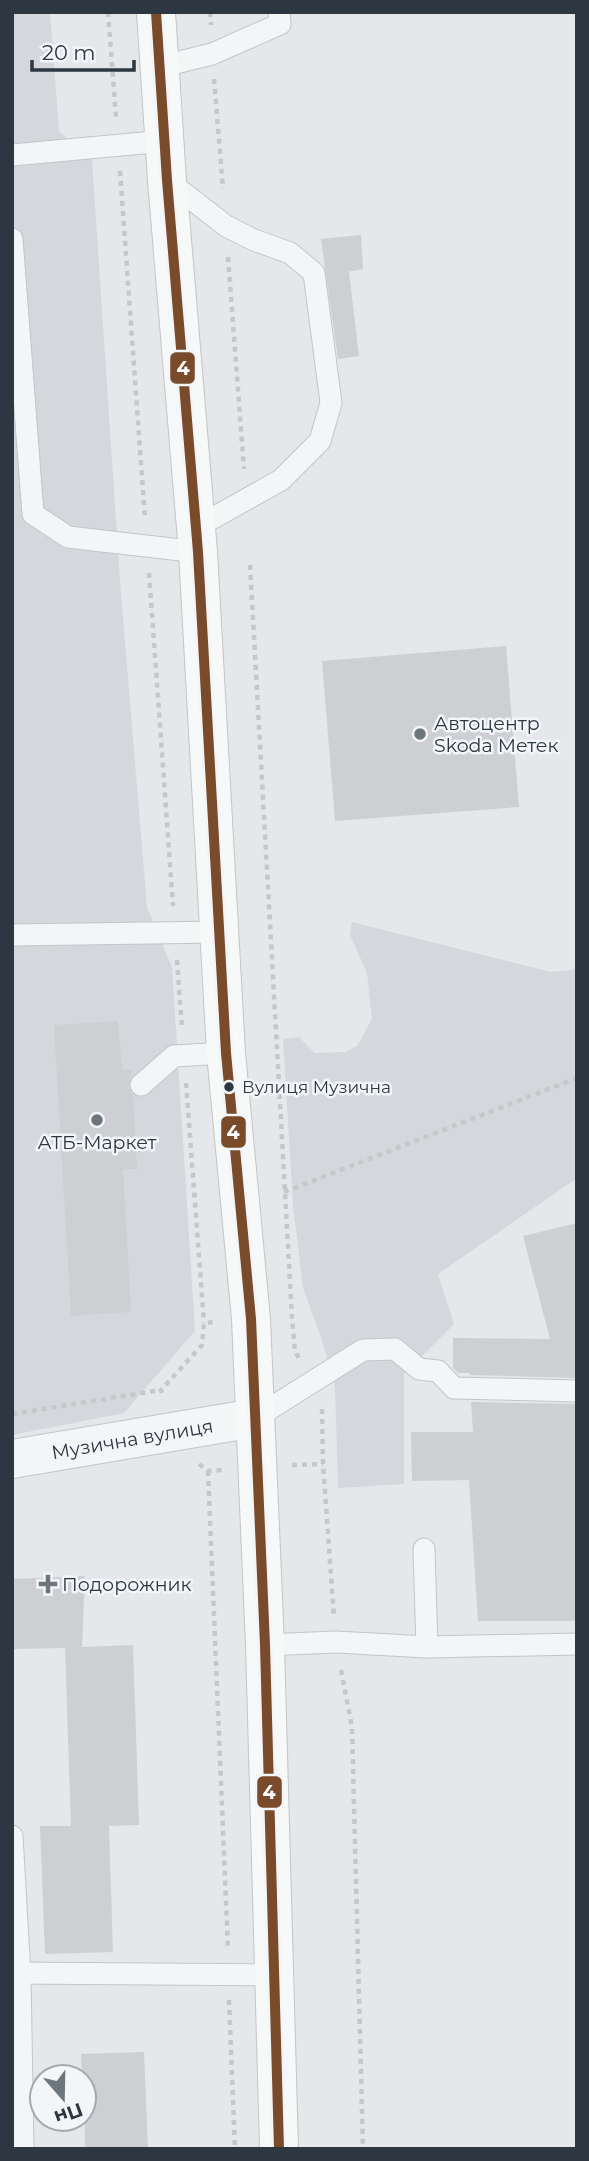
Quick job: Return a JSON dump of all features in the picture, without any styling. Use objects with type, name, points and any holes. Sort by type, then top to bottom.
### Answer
[{"type":"main road","points":[[156,12],[197,540],[226,1053],[251,1319],[265,1645],[279,2149]]},
{"type":"street","name":"Музична вулиця","points":[[12,1460],[255,1418]]},
{"type":"lane","points":[[159,67],[212,54],[269,29],[280,23],[279,12]]},
{"type":"lane","points":[[12,155],[165,141]]},
{"type":"lane","points":[[12,239],[33,514],[68,537],[147,546],[197,540],[281,480],[320,441],[331,402],[314,273],[290,253],[226,226],[167,180]]},
{"type":"lane","points":[[12,935],[219,932]]},
{"type":"lane","points":[[141,1085],[174,1056],[226,1053]]},
{"type":"lane","points":[[255,1418],[363,1350],[395,1349],[419,1369],[438,1371],[454,1388],[577,1391]]},
{"type":"lane","points":[[424,1549],[426,1647]]},
{"type":"lane","points":[[265,1645],[336,1642],[426,1647],[577,1644]]},
{"type":"lane","points":[[12,1836],[23,2149]]},
{"type":"lane","points":[[16,1974],[273,1975]]},
{"type":"path","points":[[12,1414],[161,1390],[202,1345],[204,1322],[108,12]]},
{"type":"path","points":[[250,565],[284,1192],[577,1078]]},
{"type":"path","points":[[204,1322],[228,1321]]},
{"type":"path","points":[[161,1390],[163,1399]]},
{"type":"path","points":[[284,1465],[323,1464]]},
{"type":"path","points":[[224,1470],[208,1471],[235,2149]]},
{"type":"shaded area","points":[[12,12],[50,12],[59,131],[92,160],[120,581],[147,908],[172,967],[195,1331],[124,1413],[12,1435]]},
{"type":"shaded area","points":[[352,922],[551,972],[577,969],[577,1178],[438,1274],[454,1324],[404,1374],[404,1484],[338,1488],[335,1387],[303,1288],[293,1205],[283,1039],[299,1037],[315,1053],[345,1052],[357,1046],[372,1019],[367,973],[350,935]]},
{"type":"building","points":[[361,235],[363,269],[342,273],[349,272],[359,356],[338,359],[321,239]]},
{"type":"building","name":"Автоцентр Skoda Метек","points":[[506,646],[519,807],[335,821],[322,661]]},
{"type":"building","name":"АТБ-Маркет","points":[[118,1021],[122,1070],[132,1070],[128,1087],[133,1095],[137,1169],[123,1169],[131,1312],[71,1316],[54,1025]]},
{"type":"building","points":[[577,1223],[577,1378],[458,1373],[453,1368],[453,1338],[550,1339],[523,1236]]},
{"type":"building","points":[[471,1402],[577,1404],[577,1621],[478,1621],[469,1480],[412,1481],[411,1432],[473,1432]]},
{"type":"building","points":[[85,1576],[82,1647],[133,1645],[139,1825],[109,1826],[113,1952],[45,1954],[40,1826],[71,1826],[65,1648],[12,1649],[12,1579]]},
{"type":"building","points":[[144,2052],[148,2149],[85,2149],[85,2133],[98,2133],[98,2063],[81,2063],[81,2054]]},
{"type":"transit line","name":"4","points":[[156,12],[198,552],[226,1053],[251,1319],[265,1645],[279,2149]]},
{"type":"place","name":"Автоцентр Skoda Метек","points":[[420,734]]},
{"type":"place","name":"Вулиця Музична","points":[[229,1087]]},
{"type":"place","name":"АТБ-Маркет","points":[[97,1120]]},
{"type":"place","name":"Подорожник","points":[[48,1584]]}]
